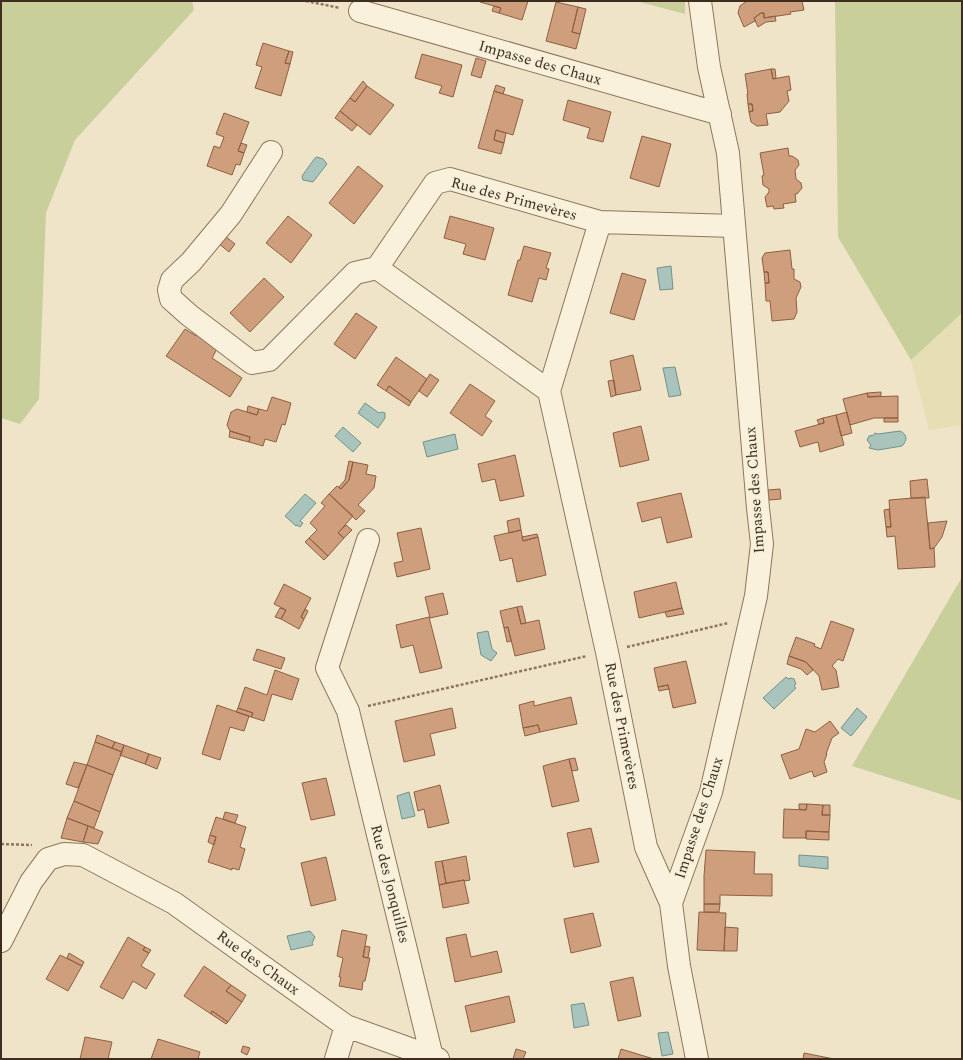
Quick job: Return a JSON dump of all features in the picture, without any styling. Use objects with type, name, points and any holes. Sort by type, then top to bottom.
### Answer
[{"type":"street","name":"Impasse des Chaux","points":[[671,903],[710,792],[756,596],[762,544],[728,153],[709,67],[700,1]]},
{"type":"street","name":"Impasse des Chaux","points":[[360,11],[720,114]]},
{"type":"street","points":[[271,152],[231,214],[191,262],[172,280],[169,290],[171,299],[189,315],[252,362],[269,360],[355,273],[377,268],[549,391]]},
{"type":"street","name":"Rue des Primevères","points":[[377,268],[435,183],[450,179],[600,222],[734,226]]},
{"type":"street","name":"Rue des Primevères","points":[[600,222],[549,391],[607,652],[646,846],[671,903],[679,966],[697,1059]]},
{"type":"street","name":"Rue des Jonquilles","points":[[368,540],[327,668],[348,710],[435,1058]]},
{"type":"street","name":"Rue des Chaux","points":[[48,859],[64,854],[83,855],[174,903],[346,1026],[435,1058]]},
{"type":"street","points":[[1,941],[31,882],[48,859]]},
{"type":"street","points":[[336,1059],[346,1026]]},
{"type":"path","points":[[306,1],[330,7],[360,11]]},
{"type":"path","points":[[348,710],[751,618]]},
{"type":"path","points":[[1,844],[36,845],[48,859]]},
{"type":"shaded area","points":[[962,313],[962,425],[929,430],[911,360]]},
{"type":"green space","points":[[1,1],[192,1],[194,10],[75,140],[46,213],[39,399],[20,424],[1,418]]},
{"type":"green space","points":[[636,1],[685,1],[685,14]]},
{"type":"green space","points":[[835,1],[962,1],[962,313],[911,360],[838,237]]},
{"type":"green space","points":[[962,577],[962,801],[852,766]]},
{"type":"water","points":[[317,157],[323,159],[327,164],[313,182],[303,180],[302,176]]},
{"type":"water","points":[[671,266],[673,289],[660,290],[657,268]]},
{"type":"water","points":[[675,367],[681,395],[669,397],[663,368]]},
{"type":"water","points":[[365,403],[379,413],[385,413],[385,418],[378,428],[358,413]]},
{"type":"water","points":[[343,427],[361,443],[353,452],[335,436]]},
{"type":"water","points":[[900,431],[906,437],[902,446],[878,450],[869,448],[871,445],[867,440],[869,436],[874,435],[875,433],[878,434]]},
{"type":"water","points":[[455,434],[458,449],[427,457],[423,442]]},
{"type":"water","points":[[305,494],[316,503],[300,521],[303,523],[300,527],[297,525],[296,526],[285,516]]},
{"type":"water","points":[[488,631],[492,649],[497,653],[491,661],[481,655],[477,633]]},
{"type":"water","points":[[786,677],[788,679],[794,679],[796,684],[794,686],[796,688],[774,709],[763,698]]},
{"type":"water","points":[[857,708],[867,717],[851,736],[841,728]]},
{"type":"water","points":[[409,792],[415,816],[402,819],[397,796]]},
{"type":"water","points":[[799,855],[828,857],[828,869],[799,866]]},
{"type":"water","points":[[310,931],[315,937],[312,943],[313,945],[291,950],[287,936]]},
{"type":"water","points":[[584,1003],[589,1025],[574,1028],[571,1005]]},
{"type":"water","points":[[668,1032],[673,1054],[662,1056],[658,1033]]},
{"type":"building","points":[[528,1],[522,20],[499,13],[501,8],[480,2]]},
{"type":"building","points":[[747,1],[802,1],[804,10],[790,12],[791,14],[764,18],[764,13],[761,13],[754,18],[755,21],[744,27],[738,13],[740,6]]},
{"type":"building","points":[[556,2],[578,7],[572,32],[580,34],[576,49],[546,41]]},
{"type":"building","points":[[494,6],[501,8],[499,13],[492,11]]},
{"type":"building","points":[[578,7],[586,9],[580,34],[572,32]]},
{"type":"building","points":[[761,13],[764,13],[764,18],[775,16],[776,21],[766,22],[758,27],[754,18]]},
{"type":"building","points":[[263,43],[289,51],[285,63],[290,64],[281,96],[255,88],[262,67],[256,65]]},
{"type":"building","points":[[289,51],[293,52],[290,64],[285,63]]},
{"type":"building","points":[[422,54],[462,65],[453,97],[439,93],[442,86],[415,78]]},
{"type":"building","points":[[476,58],[486,61],[481,78],[471,75]]},
{"type":"building","points":[[771,69],[775,69],[776,78],[773,79]]},
{"type":"building","points":[[771,69],[773,79],[789,76],[791,90],[787,91],[789,101],[780,112],[766,114],[768,125],[757,126],[751,122],[749,112],[753,111],[752,104],[748,104],[745,74]]},
{"type":"building","points":[[363,81],[367,86],[355,102],[350,98]]},
{"type":"building","points":[[496,85],[505,88],[503,94],[494,91]]},
{"type":"building","points":[[367,86],[394,105],[370,135],[340,111],[350,98],[355,102]]},
{"type":"building","points":[[494,91],[523,100],[513,135],[496,130],[494,140],[504,143],[501,154],[478,148]]},
{"type":"building","points":[[568,100],[611,112],[603,142],[587,138],[590,128],[563,120]]},
{"type":"building","points":[[748,104],[752,104],[753,111],[749,112]]},
{"type":"building","points":[[340,111],[357,125],[352,131],[335,118]]},
{"type":"building","points":[[224,113],[249,122],[238,151],[244,153],[240,165],[236,164],[232,175],[207,166],[214,146],[220,148],[224,137],[216,134]]},
{"type":"building","points":[[496,130],[506,133],[504,143],[494,140]]},
{"type":"building","points":[[642,136],[671,144],[659,187],[630,178]]},
{"type":"building","points":[[241,143],[247,145],[244,153],[238,151]]},
{"type":"building","points":[[788,148],[789,156],[792,156],[798,160],[799,165],[795,170],[796,179],[801,183],[802,188],[797,194],[795,194],[796,202],[783,204],[784,208],[774,209],[773,206],[767,207],[765,197],[769,192],[769,189],[763,185],[762,176],[764,175],[760,153]]},
{"type":"building","points":[[358,166],[383,186],[354,224],[329,203]]},
{"type":"building","points":[[288,216],[312,235],[291,263],[266,243]]},
{"type":"building","points":[[450,216],[494,228],[485,260],[463,254],[466,244],[444,238]]},
{"type":"building","points":[[225,236],[235,244],[229,252],[218,243]]},
{"type":"building","points":[[524,246],[551,253],[546,268],[549,269],[546,280],[539,278],[532,302],[508,295],[518,260],[520,260]]},
{"type":"building","points":[[790,250],[792,269],[794,269],[794,279],[800,282],[801,287],[796,298],[797,312],[794,319],[772,321],[770,301],[766,301],[765,283],[769,283],[768,272],[764,272],[762,258],[765,253]]},
{"type":"building","points":[[764,272],[768,272],[769,283],[765,283]]},
{"type":"building","points":[[622,273],[646,280],[634,320],[610,313]]},
{"type":"building","points":[[264,278],[284,297],[250,332],[230,313]]},
{"type":"building","points":[[356,313],[377,327],[355,359],[334,344]]},
{"type":"building","points":[[185,329],[196,336],[197,334],[217,349],[212,358],[242,378],[230,397],[166,356]]},
{"type":"building","points":[[633,355],[641,390],[616,395],[610,361]]},
{"type":"building","points":[[396,357],[427,379],[411,402],[389,386],[386,391],[377,385]]},
{"type":"building","points":[[430,374],[439,380],[427,397],[419,391]]},
{"type":"building","points":[[614,380],[616,395],[611,397],[608,381]]},
{"type":"building","points":[[470,384],[495,401],[485,416],[492,421],[482,436],[450,413]]},
{"type":"building","points":[[389,386],[411,402],[409,406],[386,391]]},
{"type":"building","points":[[881,392],[881,396],[868,397],[867,393]]},
{"type":"building","points":[[867,393],[868,397],[898,396],[898,418],[874,418],[850,425],[843,399]]},
{"type":"building","points":[[272,397],[291,403],[285,425],[282,424],[276,442],[265,439],[263,446],[249,442],[250,437],[230,431],[227,425],[231,412],[237,409],[257,415],[259,409],[267,411]]},
{"type":"building","points":[[248,406],[259,409],[257,415],[247,412]]},
{"type":"building","points":[[847,412],[852,433],[841,436],[836,415]]},
{"type":"building","points":[[836,415],[844,445],[820,452],[818,442],[800,447],[795,431],[824,423],[823,418]]},
{"type":"building","points":[[823,418],[824,423],[819,424],[817,420]]},
{"type":"building","points":[[884,418],[898,418],[898,422],[884,422]]},
{"type":"building","points":[[641,426],[649,460],[620,467],[613,433]]},
{"type":"building","points":[[230,431],[250,437],[249,442],[229,437]]},
{"type":"building","points":[[515,455],[524,496],[500,501],[495,479],[482,482],[478,464]]},
{"type":"building","points":[[349,461],[353,462],[349,480],[341,489],[339,487],[345,480]]},
{"type":"building","points":[[353,462],[368,465],[366,474],[376,476],[374,488],[358,505],[365,511],[356,520],[329,494],[337,486],[341,489],[349,480]]},
{"type":"building","points":[[927,479],[929,498],[911,498],[910,481]]},
{"type":"building","points":[[780,489],[781,499],[769,500],[768,490]]},
{"type":"building","points":[[681,493],[692,537],[667,543],[661,517],[642,522],[637,503]]},
{"type":"building","points":[[329,494],[353,516],[338,533],[344,538],[328,556],[309,538],[317,530],[310,523],[325,506],[321,503]]},
{"type":"building","points":[[925,497],[930,549],[934,548],[935,567],[898,569],[895,536],[887,537],[886,527],[891,527],[889,500]]},
{"type":"building","points":[[889,509],[891,527],[886,527],[884,510]]},
{"type":"building","points":[[519,518],[521,530],[509,533],[507,521]]},
{"type":"building","points":[[947,521],[942,537],[934,548],[930,549],[928,523]]},
{"type":"building","points":[[346,525],[352,530],[344,538],[338,533]]},
{"type":"building","points":[[421,528],[430,569],[397,577],[394,563],[403,561],[397,533]]},
{"type":"building","points":[[521,530],[523,541],[538,537],[546,575],[517,582],[512,558],[500,561],[494,536]]},
{"type":"building","points":[[537,534],[538,537],[523,541],[522,537]]},
{"type":"building","points":[[309,538],[328,556],[324,560],[305,542]]},
{"type":"building","points":[[676,582],[682,608],[639,618],[634,592]]},
{"type":"building","points":[[284,584],[311,598],[301,617],[304,619],[299,629],[281,619],[286,610],[274,604]]},
{"type":"building","points":[[443,593],[448,614],[430,618],[425,597]]},
{"type":"building","points":[[522,606],[526,623],[521,624],[517,607]]},
{"type":"building","points":[[517,607],[521,624],[539,620],[545,649],[515,656],[508,627],[504,628],[500,611]]},
{"type":"building","points":[[280,608],[286,610],[281,619],[275,617]]},
{"type":"building","points":[[682,608],[684,614],[667,617],[665,612]]},
{"type":"building","points":[[305,609],[308,611],[304,619],[301,617]]},
{"type":"building","points":[[429,617],[442,668],[420,673],[413,645],[401,648],[396,625]]},
{"type":"building","points":[[831,621],[854,629],[843,661],[838,659],[832,666],[836,670],[839,687],[822,690],[819,676],[806,662],[789,656],[796,637],[815,644],[814,646],[821,649]]},
{"type":"building","points":[[508,627],[511,641],[507,642],[504,628]]},
{"type":"building","points":[[257,649],[285,658],[281,669],[253,660]]},
{"type":"building","points":[[789,656],[806,662],[813,670],[807,675],[801,669],[787,664]]},
{"type":"building","points":[[686,661],[696,703],[673,708],[668,685],[658,687],[654,668]]},
{"type":"building","points":[[275,670],[299,679],[292,700],[272,694],[264,721],[251,717],[253,713],[238,708],[245,687],[267,695]]},
{"type":"building","points":[[668,685],[669,689],[659,691],[658,687]]},
{"type":"building","points":[[571,697],[577,724],[540,732],[538,725],[523,728],[519,705],[534,701],[534,706]]},
{"type":"building","points":[[217,705],[249,716],[244,731],[230,727],[220,760],[202,754]]},
{"type":"building","points":[[238,708],[253,713],[251,717],[236,712]]},
{"type":"building","points":[[452,708],[456,728],[430,734],[435,755],[404,762],[395,721]]},
{"type":"building","points":[[830,721],[839,733],[832,738],[826,754],[824,762],[827,772],[814,777],[812,771],[790,779],[781,755],[799,749],[806,729],[815,732]]},
{"type":"building","points":[[538,725],[540,732],[525,736],[523,728]]},
{"type":"building","points":[[97,735],[115,742],[112,748],[95,742]]},
{"type":"building","points":[[95,742],[122,752],[113,775],[87,765]]},
{"type":"building","points":[[115,742],[124,745],[122,752],[112,748]]},
{"type":"building","points":[[124,745],[149,754],[145,764],[120,755]]},
{"type":"building","points":[[149,754],[161,758],[157,769],[145,764]]},
{"type":"building","points":[[575,758],[578,770],[572,771],[569,759]]},
{"type":"building","points":[[569,759],[579,801],[552,807],[543,766]]},
{"type":"building","points":[[74,762],[87,765],[78,788],[66,784]]},
{"type":"building","points":[[87,765],[113,775],[100,812],[74,801]]},
{"type":"building","points":[[326,778],[335,815],[311,820],[302,783]]},
{"type":"building","points":[[440,785],[449,823],[428,828],[424,809],[418,811],[414,792]]},
{"type":"building","points":[[74,801],[100,812],[94,828],[67,818]]},
{"type":"building","points":[[799,804],[807,804],[806,810],[799,809]]},
{"type":"building","points":[[807,804],[823,805],[822,815],[830,815],[829,832],[806,831],[806,838],[783,838],[784,809],[806,810]]},
{"type":"building","points":[[823,805],[830,805],[830,815],[822,815]]},
{"type":"building","points":[[225,812],[238,815],[235,823],[223,819]]},
{"type":"building","points":[[216,817],[246,827],[240,847],[245,849],[239,870],[232,868],[232,870],[208,862],[216,837],[210,835]]},
{"type":"building","points":[[67,818],[88,826],[83,842],[61,838]]},
{"type":"building","points":[[88,826],[103,832],[98,844],[83,842]]},
{"type":"building","points":[[591,828],[599,862],[574,867],[567,833]]},
{"type":"building","points":[[806,831],[829,832],[829,840],[806,839]]},
{"type":"building","points":[[210,835],[216,837],[214,845],[208,842]]},
{"type":"building","points":[[706,850],[755,852],[754,874],[772,874],[772,896],[720,895],[720,904],[704,904]]},
{"type":"building","points":[[466,856],[470,880],[446,883],[442,861]]},
{"type":"building","points":[[326,857],[336,900],[311,906],[301,863]]},
{"type":"building","points":[[442,861],[446,883],[439,885],[435,862]]},
{"type":"building","points":[[464,880],[469,903],[443,908],[439,885]]},
{"type":"building","points":[[704,904],[720,904],[719,912],[704,912]]},
{"type":"building","points":[[699,912],[726,913],[724,951],[697,950]]},
{"type":"building","points":[[593,913],[601,946],[571,953],[564,919]]},
{"type":"building","points":[[725,927],[738,928],[737,951],[724,951]]},
{"type":"building","points":[[342,930],[367,935],[363,957],[370,958],[365,981],[363,981],[362,990],[339,986],[341,977],[339,977],[343,958],[337,956]]},
{"type":"building","points":[[466,934],[471,957],[497,951],[502,972],[455,982],[446,938]]},
{"type":"building","points":[[128,937],[145,947],[143,950],[149,953],[141,966],[155,974],[146,989],[133,981],[123,999],[100,987]]},
{"type":"building","points":[[365,946],[370,947],[368,958],[363,957]]},
{"type":"building","points":[[145,947],[151,950],[149,953],[143,950]]},
{"type":"building","points":[[69,953],[84,962],[82,966],[67,958]]},
{"type":"building","points":[[60,955],[82,966],[68,991],[46,979]]},
{"type":"building","points":[[204,966],[231,985],[226,991],[242,1002],[228,1022],[212,1011],[211,1014],[184,996]]},
{"type":"building","points":[[633,977],[641,1016],[618,1021],[610,982]]},
{"type":"building","points":[[231,985],[246,995],[242,1002],[226,991]]},
{"type":"building","points":[[509,996],[515,1022],[471,1032],[465,1006]]},
{"type":"building","points":[[212,1011],[228,1022],[226,1024],[211,1014]]},
{"type":"building","points":[[85,1037],[112,1042],[108,1059],[80,1059]]},
{"type":"building","points":[[158,1039],[200,1052],[198,1059],[151,1059]]},
{"type":"building","points":[[243,1046],[250,1048],[247,1055],[241,1052]]},
{"type":"building","points":[[516,1049],[526,1052],[523,1059],[513,1059]]},
{"type":"building","points":[[621,1049],[654,1059],[618,1059]]},
{"type":"building","points":[[804,1053],[834,1059],[803,1059]]}]
